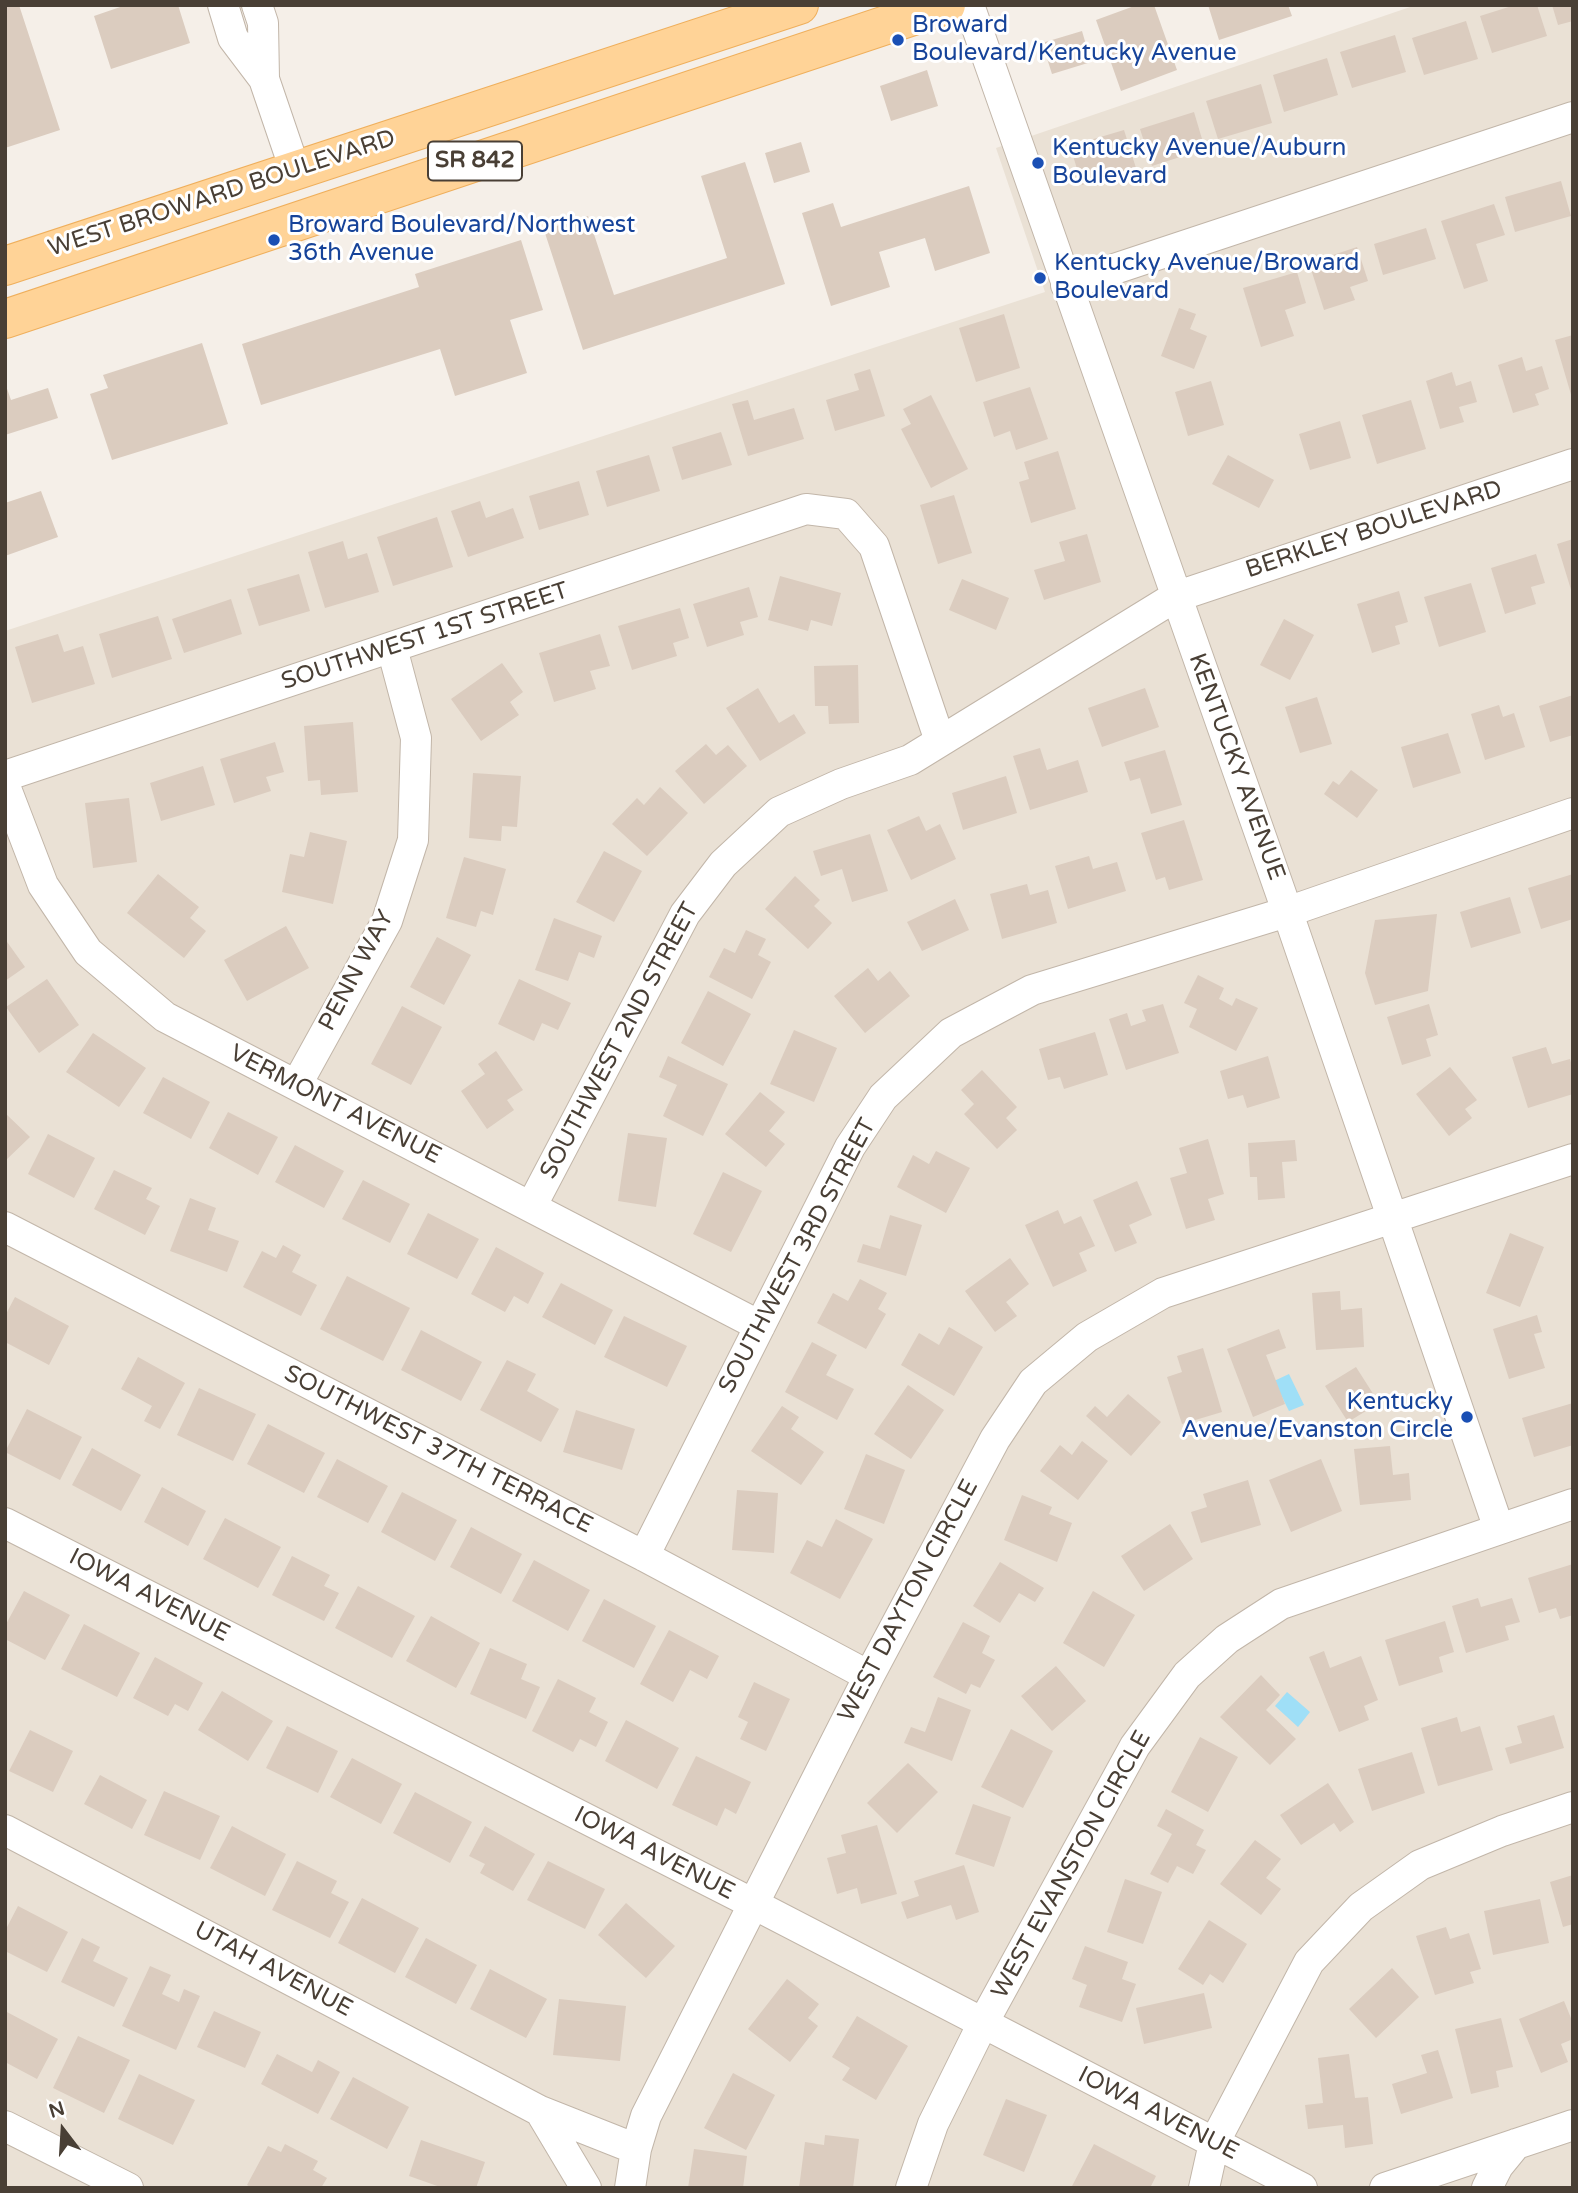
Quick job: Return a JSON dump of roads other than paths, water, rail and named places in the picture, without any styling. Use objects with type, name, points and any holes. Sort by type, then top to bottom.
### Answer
[{"type":"main road","name":"WEST BROWARD BOULEVARD","points":[[5,266],[799,5]]},
{"type":"main road","name":"WEST BROWARD BOULEVARD","points":[[5,319],[946,5]]},
{"type":"main road","points":[[304,218],[308,202],[324,180],[354,151]]},
{"type":"street","points":[[223,5],[233,38],[264,79]]},
{"type":"street","points":[[257,5],[263,23],[264,79],[295,170]]},
{"type":"street","name":"KENTUCKY AVENUE","points":[[968,5],[1287,912],[1499,1529]]},
{"type":"street","points":[[1066,285],[1573,117]]},
{"type":"street","name":"BERKLEY BOULEVARD","points":[[1175,597],[1573,464]]},
{"type":"street","name":"SOUTHWEST 1ST STREET","points":[[5,776],[806,509],[846,514],[874,546],[940,741]]},
{"type":"street","name":"SOUTHWEST 2ND STREET","points":[[531,1207],[685,914],[723,864],[779,812],[841,784],[910,760],[1175,597]]},
{"type":"street","name":"PENN WAY","points":[[297,1084],[387,921],[413,840],[416,738],[392,648]]},
{"type":"street","name":"VERMONT AVENUE","points":[[5,786],[43,885],[88,953],[166,1017],[760,1326]]},
{"type":"street","name":"SOUTHWEST 3RD STREET","points":[[644,1556],[850,1147],[883,1097],[951,1033],[1032,990],[1287,912],[1573,813]]},
{"type":"street","name":"WEST DAYTON CIRCLE","points":[[630,2188],[636,2149],[646,2116],[752,1904],[995,1438],[1033,1382],[1087,1337],[1163,1293],[1573,1159]]},
{"type":"street","name":"SOUTHWEST 37TH TERRACE","points":[[5,1227],[644,1556],[869,1676]]},
{"type":"street","name":"WEST EVANSTON CIRCLE","points":[[911,2188],[933,2124],[983,2024],[1135,1746],[1187,1675],[1227,1639],[1281,1604],[1573,1504]]},
{"type":"street","name":"IOWA AVENUE","points":[[5,1523],[1301,2188]]},
{"type":"street","points":[[1204,2188],[1214,2143],[1309,1962],[1361,1907],[1420,1865],[1502,1831],[1573,1808]]},
{"type":"street","name":"UTAH AVENUE","points":[[5,1830],[540,2111],[636,2149]]},
{"type":"street","points":[[540,2111],[586,2188]]},
{"type":"street","points":[[1385,2188],[1434,2180],[1516,2144],[1573,2125]]},
{"type":"street","points":[[5,2126],[128,2188]]},
{"type":"street","points":[[1487,2188],[1498,2166],[1516,2144]]},
{"type":"water","points":[[1289,1374],[1304,1405],[1289,1411],[1274,1381]]},
{"type":"water","points":[[1287,1692],[1310,1712],[1298,1727],[1275,1706]]},
{"type":"place","name":"Broward Boulevard/Kentucky Avenue","points":[[898,40]]},
{"type":"place","name":"Kentucky Avenue/Auburn Boulevard","points":[[1038,163]]},
{"type":"place","name":"Broward Boulevard/Northwest 36th Avenue","points":[[274,240]]},
{"type":"place","name":"Kentucky Avenue/Broward Boulevard","points":[[1040,278]]},
{"type":"place","name":"Kentucky Avenue/Evanston Circle","points":[[1467,1417]]}]
